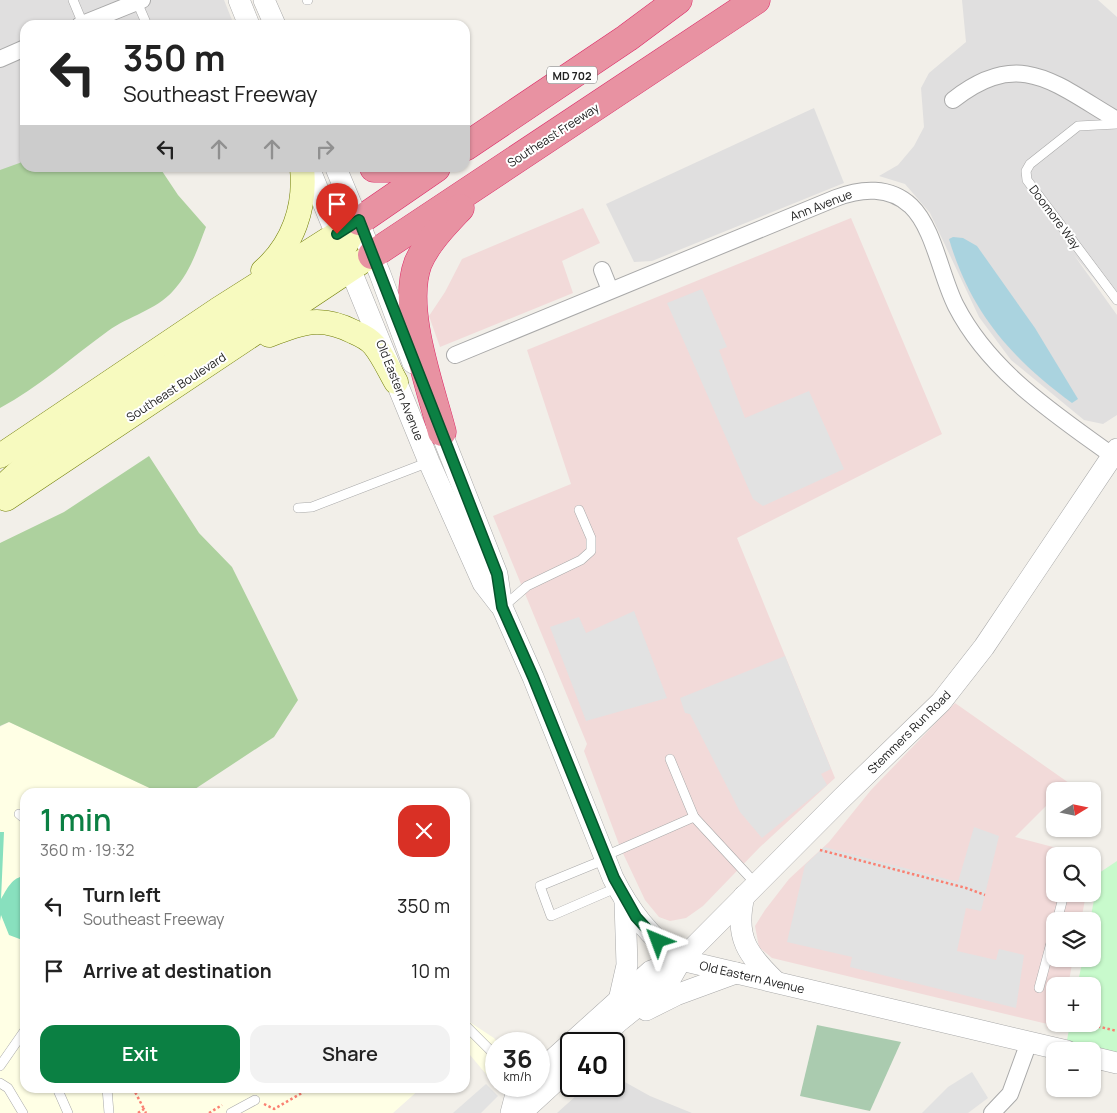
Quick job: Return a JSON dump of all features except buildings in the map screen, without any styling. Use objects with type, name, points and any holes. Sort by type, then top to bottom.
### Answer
[{"type":"highway","name":"MD 702","points":[[470,144],[627,38],[678,0]]},
{"type":"highway","name":"Southeast Freeway","points":[[352,246],[486,179],[756,0]]},
{"type":"highway","name":"MD 702","points":[[352,246],[432,172]]},
{"type":"highway","points":[[442,432],[416,327],[412,286],[418,263],[427,246],[486,179]]},
{"type":"main road","points":[[217,310],[275,260],[285,247],[299,216],[302,172]]},
{"type":"main road","points":[[0,489],[27,464],[54,443],[352,246]]},
{"type":"main road","name":"MD 702","points":[[0,456],[217,310],[352,246]]},
{"type":"main road","name":"Southeast Boulevard","points":[[0,502],[234,348],[352,246]]},
{"type":"main road","points":[[234,348],[293,326],[317,321],[333,322],[361,335],[373,344],[396,382]]},
{"type":"street","points":[[239,0],[247,20]]},
{"type":"street","points":[[264,0],[273,20]]},
{"type":"street","points":[[91,20],[140,1]]},
{"type":"street","points":[[0,59],[20,50]]},
{"type":"street","points":[[953,100],[986,78],[1001,74],[1025,74],[1042,78],[1064,87],[1117,120]]},
{"type":"street","name":"Old Eastern Avenue","points":[[311,172],[352,246],[442,432],[497,574],[502,607]]},
{"type":"street","name":"Old Eastern Avenue","points":[[337,172],[352,246],[396,382],[483,583],[502,607],[533,677],[622,894],[643,926],[681,960],[1046,1046]]},
{"type":"street","name":"Ann Avenue","points":[[455,355],[852,192],[870,189],[894,195],[911,206],[920,217],[956,306],[987,352],[1001,369],[1033,396],[1115,454]]},
{"type":"street","points":[[602,270],[610,290]]},
{"type":"street","name":"Stemmers Run Road","points":[[681,960],[947,696],[984,647],[1115,454]]},
{"type":"street","points":[[750,890],[741,909],[741,929],[744,945],[752,959],[777,982]]},
{"type":"street","points":[[620,996],[627,965],[622,894]]},
{"type":"street","points":[[643,926],[674,939],[687,938],[709,932]]},
{"type":"street","points":[[550,1062],[620,996],[655,968],[681,960]]},
{"type":"street","points":[[608,1032],[669,981],[681,960]]},
{"type":"street","points":[[618,1022],[676,996],[736,973]]},
{"type":"street","points":[[992,1113],[1010,1094],[1029,1042]]},
{"type":"street","points":[[1101,1059],[1117,1063]]},
{"type":"street","points":[[520,1113],[560,1077]]},
{"type":"street","points":[[511,1113],[515,1097]]},
{"type":"lane","points":[[73,0],[80,20]]},
{"type":"lane","points":[[140,1],[145,20]]},
{"type":"lane","name":"Doomore Way","points":[[1115,293],[1028,180],[1026,171],[1030,164],[1078,126],[1117,124]]},
{"type":"lane","points":[[298,508],[312,507],[429,462]]},
{"type":"lane","points":[[502,607],[527,586],[581,560],[591,551],[592,538],[579,510]]},
{"type":"lane","points":[[670,759],[694,817],[750,890]]},
{"type":"lane","points":[[622,894],[552,916],[540,886],[694,817]]},
{"type":"lane","points":[[1039,988],[1046,962]]},
{"type":"lane","points":[[470,1030],[485,1045]]},
{"type":"lane","points":[[0,1066],[20,1038]]},
{"type":"lane","points":[[0,1083],[8,1088],[23,1113]]},
{"type":"lane","points":[[59,1093],[68,1113]]},
{"type":"lane","points":[[107,1093],[109,1113]]},
{"type":"lane","points":[[231,1113],[255,1100]]},
{"type":"path","points":[[820,850],[966,888],[985,895]]},
{"type":"path","points":[[1101,1027],[1117,1031]]},
{"type":"path","points":[[136,1093],[146,1113]]},
{"type":"path","points":[[255,1100],[274,1108],[300,1093]]},
{"type":"path","points":[[138,1113],[144,1109]]},
{"type":"shaded area","points":[[0,0],[224,0],[232,20],[20,20],[20,170],[0,180]]},
{"type":"shaded area","points":[[962,0],[1098,0],[1117,17],[1117,306],[1074,255],[1117,315],[1117,415],[1103,424],[1084,420],[1011,360],[979,317],[930,213],[905,184],[879,176],[898,165],[914,146],[924,127],[921,88],[929,73],[966,42]]},
{"type":"shaded area","points":[[814,108],[844,183],[652,261],[634,262],[606,204]]},
{"type":"shaded area","points":[[583,208],[600,243],[562,261],[573,293],[440,347],[429,316],[445,292],[462,259]]},
{"type":"shaded area","points":[[851,218],[942,434],[737,538],[835,778],[760,847],[703,906],[686,918],[670,921],[659,917],[645,900],[620,847],[584,751],[587,744],[493,516],[571,484],[527,350]]},
{"type":"shaded area","points":[[702,289],[727,347],[719,350],[745,418],[809,391],[844,469],[763,506],[753,499],[667,303]]},
{"type":"shaded area","points":[[634,611],[667,698],[586,721],[550,627],[579,617],[586,633]]},
{"type":"shaded area","points":[[785,656],[831,769],[821,774],[827,785],[762,838],[740,812],[690,714],[685,713],[680,698]]},
{"type":"shaded area","points":[[955,703],[1068,782],[1046,782],[1046,806],[1015,837],[1053,847],[1046,847],[1046,902],[1085,902],[1083,912],[1046,912],[1046,967],[1072,967],[1070,977],[1046,977],[1046,1024],[772,958],[759,947],[755,926],[765,910],[789,879],[829,842],[871,790]]},
{"type":"shaded area","points":[[9,722],[149,788],[20,788],[20,1093],[415,1093],[393,1113],[0,1113],[0,727]]},
{"type":"shaded area","points":[[974,827],[999,836],[981,911],[966,908],[957,951],[996,960],[999,949],[1024,955],[1016,1008],[850,967],[852,957],[787,942],[805,865],[824,847],[958,882]]},
{"type":"shaded area","points":[[470,1022],[485,1032],[485,1073],[470,1055]]},
{"type":"shaded area","points":[[817,1025],[901,1042],[870,1111],[800,1096]]},
{"type":"shaded area","points":[[972,1072],[988,1098],[968,1113],[922,1113],[948,1087]]},
{"type":"shaded area","points":[[625,1082],[650,1096],[692,1113],[557,1113],[575,1097],[625,1097]]},
{"type":"shaded area","points":[[485,1085],[485,1097],[497,1097],[481,1113],[453,1113]]},
{"type":"green space","points":[[20,163],[20,172],[163,172],[178,195],[206,227],[189,269],[166,298],[108,331],[42,381],[0,408],[0,170]]},
{"type":"green space","points":[[149,456],[199,533],[232,567],[298,700],[274,737],[197,788],[149,788],[9,722],[0,726],[0,543],[64,512]]},
{"type":"green space","points":[[0,832],[4,832],[1,899],[13,881],[20,877],[20,939],[9,935],[1,915],[0,921]]},
{"type":"green space","points":[[1117,861],[1117,1063],[1101,1055],[1101,1042],[1067,1042],[1069,1032],[1101,1032],[1101,977],[1079,977],[1081,967],[1101,967],[1101,912],[1092,912],[1094,902],[1101,902],[1101,872]]},
{"type":"water","points":[[953,237],[963,238],[977,246],[1035,328],[1078,399],[1072,403],[1050,386],[1012,351],[996,332],[969,290],[949,239]]},
{"type":"route","points":[[337,234],[359,220],[417,373],[497,574],[502,607],[533,677],[614,878],[625,902],[650,934],[658,941]]}]
